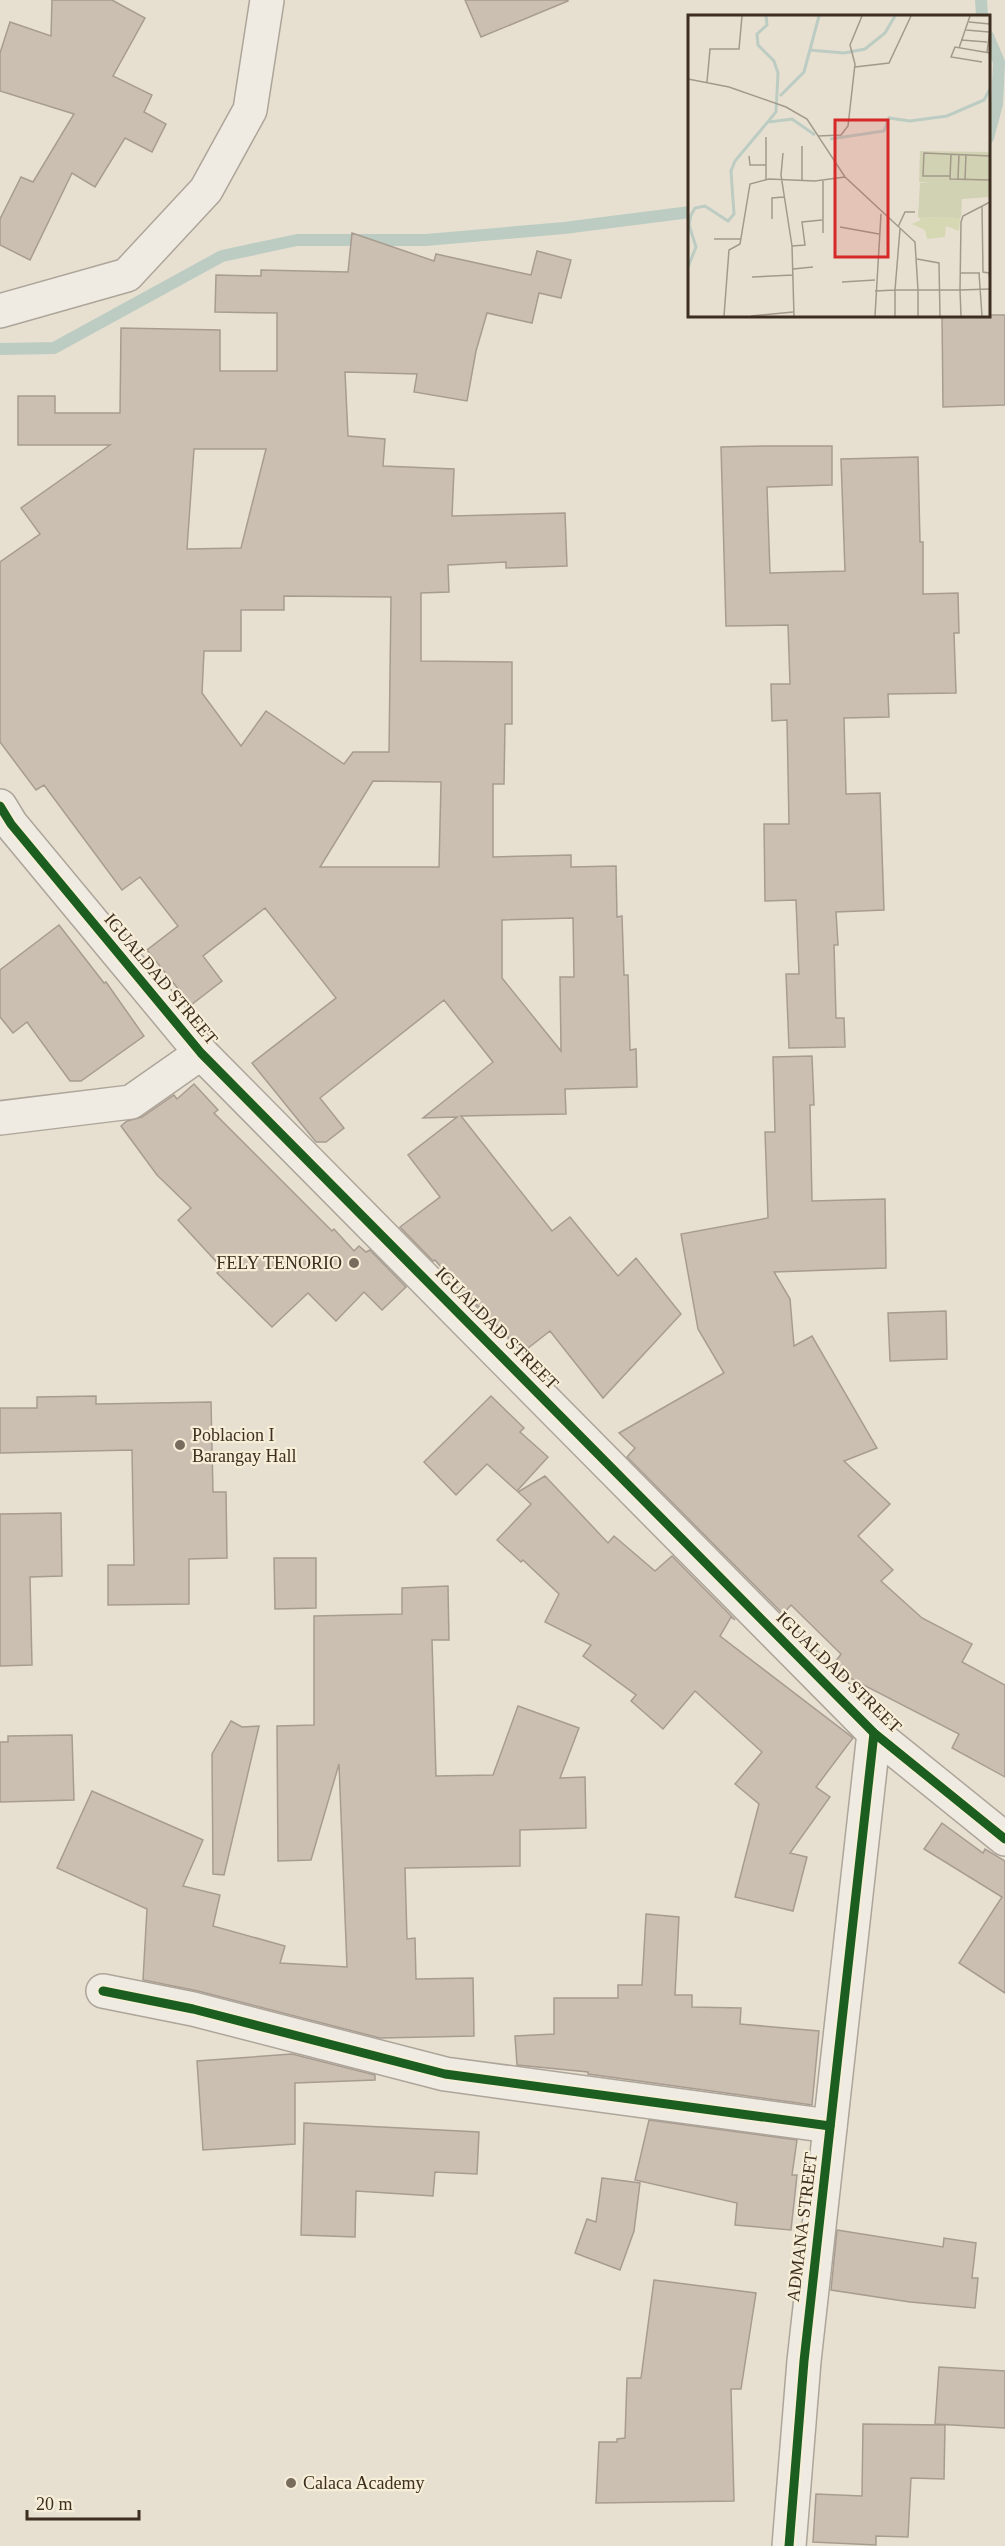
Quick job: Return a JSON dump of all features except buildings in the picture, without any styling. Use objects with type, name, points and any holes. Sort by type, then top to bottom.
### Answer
[{"type":"street","points":[[0,311],[127,275],[206,190],[250,110],[267,0]]},
{"type":"street","name":"IGUALDAD STREET","points":[[0,806],[11,824],[201,1053],[874,1733],[1005,1839]]},
{"type":"street","points":[[0,1118],[131,1102],[201,1053]]},
{"type":"street","name":"ADMANA STREET","points":[[789,2546],[804,2361],[874,1733]]},
{"type":"street","points":[[103,1991],[193,2009],[445,2074],[830,2126]]},
{"type":"waterway","points":[[981,0],[982,15]]},
{"type":"waterway","points":[[990,41],[999,62],[997,104],[990,130]]},
{"type":"waterway","points":[[0,349],[54,348],[222,256],[297,240],[426,240],[564,228],[688,212]]},
{"type":"cycle path","points":[[0,806],[11,824],[201,1053],[874,1733],[1005,1839]]},
{"type":"cycle path","points":[[789,2546],[804,2361],[874,1733]]},
{"type":"cycle path","points":[[103,1991],[193,2009],[445,2074],[830,2126]]},
{"type":"place","name":"FELY TENORIO","points":[[354,1263]]},
{"type":"place","name":"Poblacion I Barangay Hall","points":[[180,1445]]},
{"type":"place","name":"Calaca Academy","points":[[291,2483]]}]
